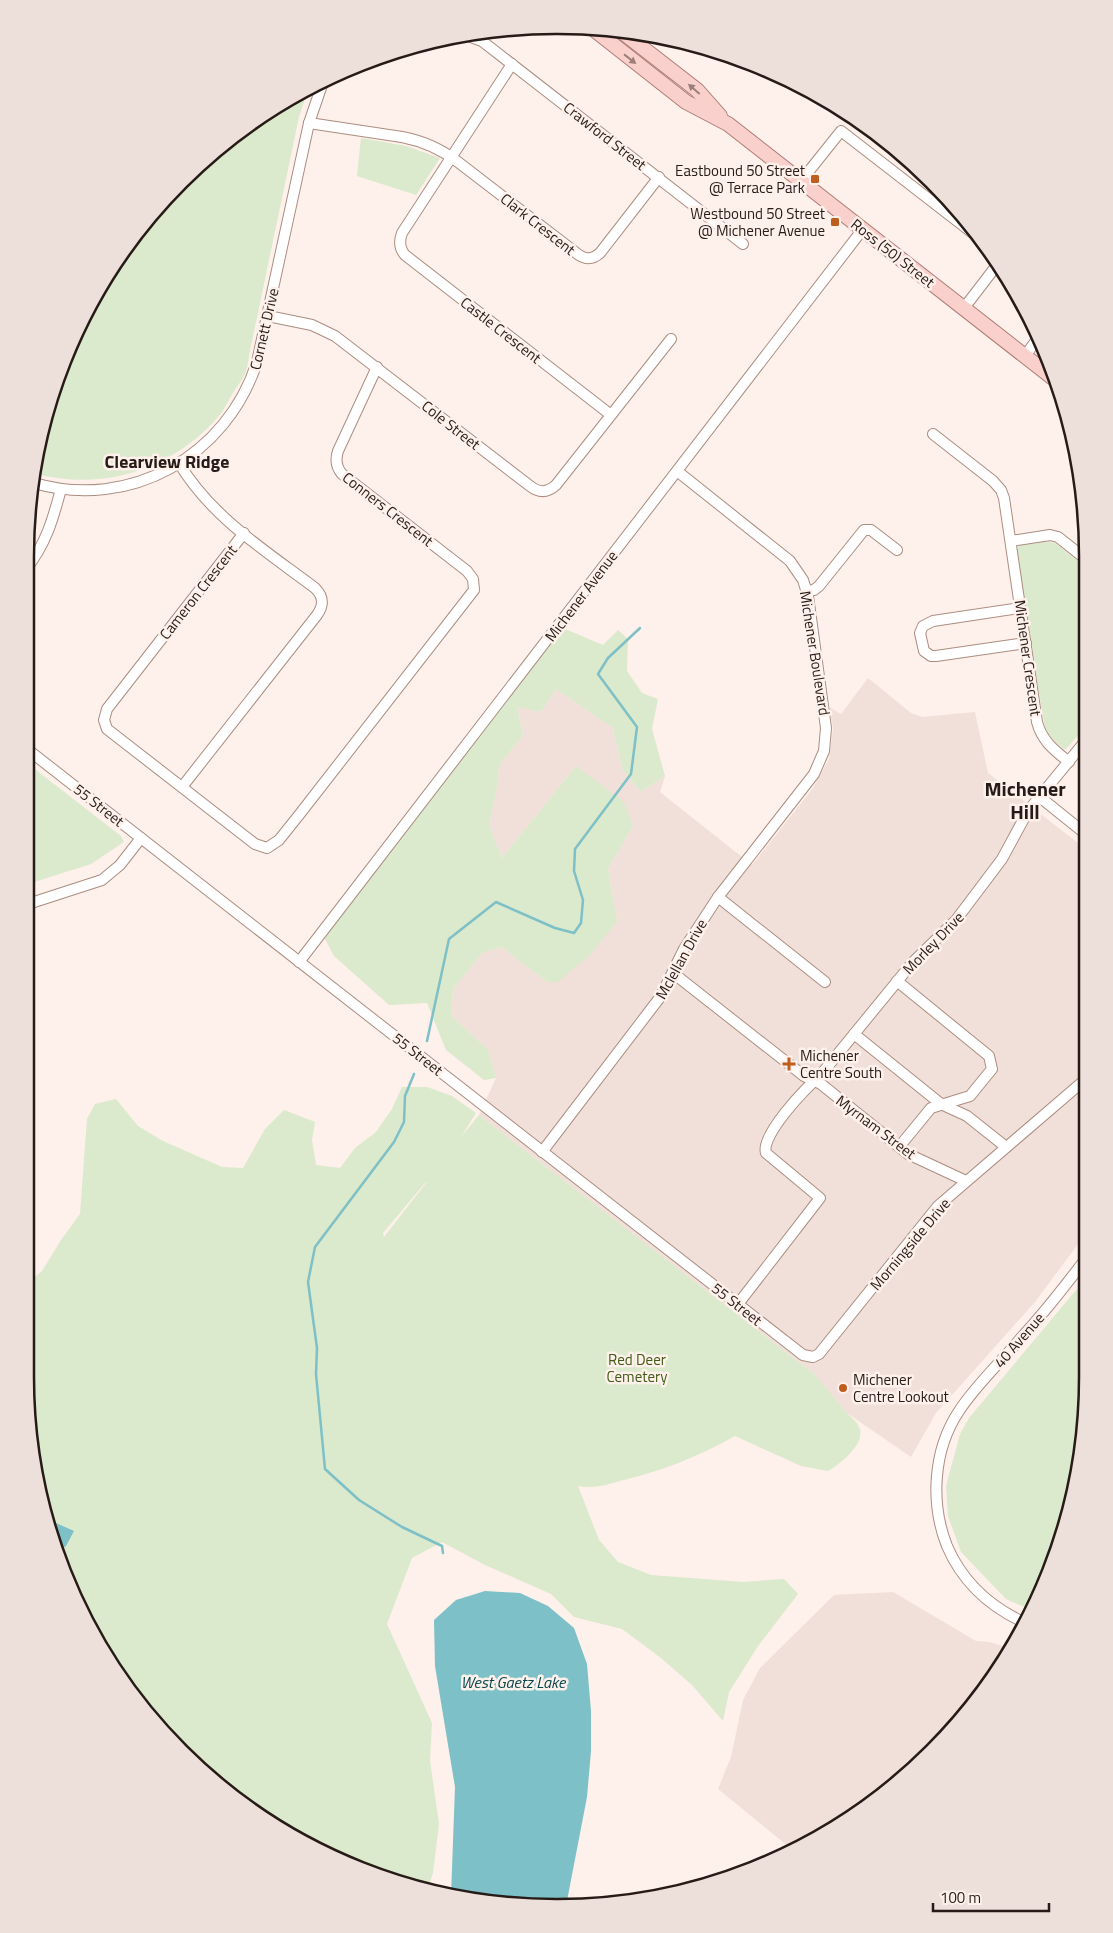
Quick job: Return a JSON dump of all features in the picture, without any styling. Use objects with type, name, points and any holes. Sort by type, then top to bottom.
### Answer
[{"type":"main road","name":"Ross (50) Street","points":[[602,36],[686,102],[728,124]]},
{"type":"main road","name":"Ross (50) Street","points":[[633,39],[697,90],[728,124],[1046,372]]},
{"type":"street","name":"Crawford Street","points":[[478,40],[659,177],[743,244]]},
{"type":"street","points":[[451,157],[512,64]]},
{"type":"street","name":"Cornett Drive","points":[[39,484],[61,489],[82,490],[112,488],[151,477],[179,463],[206,444],[230,417],[254,373],[309,124],[320,91]]},
{"type":"street","name":"Clark Crescent","points":[[309,124],[410,138],[428,144],[451,157],[575,252],[587,259],[600,254],[659,177]]},
{"type":"street","points":[[801,181],[841,131],[957,221]]},
{"type":"street","name":"Castle Crescent","points":[[451,157],[402,233],[400,244],[402,251],[610,415]]},
{"type":"street","name":"Michener Avenue","points":[[299,962],[863,229]]},
{"type":"street","points":[[964,308],[993,270]]},
{"type":"street","name":"Cole Street","points":[[268,316],[312,325],[346,342],[530,486],[542,492],[549,491],[556,485],[610,415]]},
{"type":"street","points":[[610,415],[671,338]]},
{"type":"street","points":[[1025,356],[1034,344]]},
{"type":"street","name":"Conners Crescent","points":[[377,367],[338,452],[336,457],[337,466],[342,474],[467,571],[474,584]]},
{"type":"street","name":"Michener Crescent","points":[[933,434],[998,486],[1004,498],[1039,730],[1048,745],[1069,762]]},
{"type":"street","points":[[179,463],[206,501],[244,533]]},
{"type":"street","name":"Michener Boulevard","points":[[677,471],[790,561],[803,580],[807,591],[826,720],[826,742],[822,758],[814,774],[718,897]]},
{"type":"street","points":[[34,559],[48,534],[61,489]]},
{"type":"street","points":[[807,591],[817,588],[866,529],[871,530],[897,550]]},
{"type":"street","name":"Cameron Crescent","points":[[182,787],[317,615],[322,605],[321,596],[315,588],[244,533],[104,713],[104,720],[107,729],[255,844],[267,848],[275,844],[471,594],[474,584]]},
{"type":"street","points":[[1011,541],[1050,535],[1058,537],[1079,554]]},
{"type":"street","points":[[1020,608],[929,622],[921,629],[921,640],[924,651],[936,656],[1026,644]]},
{"type":"street","name":"Morley Drive","points":[[738,1304],[820,1198],[770,1157],[765,1150],[772,1131],[913,962],[956,920],[1002,859],[1023,819],[1079,749]]},
{"type":"street","name":"55 Street","points":[[34,754],[803,1355],[810,1357]]},
{"type":"street","points":[[1041,798],[1079,829]]},
{"type":"street","points":[[34,902],[102,880],[120,865],[141,838]]},
{"type":"street","points":[[718,897],[825,982]]},
{"type":"street","name":"Mclellan Drive","points":[[542,1152],[661,996],[684,948],[718,897]]},
{"type":"street","name":"Myrnam Street","points":[[673,973],[804,1076],[821,1084],[911,1156],[966,1181]]},
{"type":"street","points":[[897,981],[990,1056],[992,1069],[973,1093],[962,1099],[929,1109],[899,1147]]},
{"type":"street","points":[[854,1034],[941,1104],[967,1116],[1006,1147]]},
{"type":"street","name":"Morningside Drive","points":[[810,1357],[819,1354],[938,1206],[1079,1085]]},
{"type":"street","name":"40 Avenue","points":[[1019,1619],[987,1600],[971,1585],[950,1552],[939,1519],[936,1484],[942,1450],[952,1424],[965,1402],[1033,1325],[1079,1267]]},
{"type":"shaded area","name":"Michener Centre South","points":[[868,678],[911,713],[922,717],[975,712],[988,773],[1079,844],[1079,1243],[1035,1302],[936,1413],[911,1457],[844,1411],[814,1374],[479,1115],[496,1078],[488,1050],[451,1015],[453,989],[482,953],[501,947],[547,982],[617,921],[608,869],[633,826],[576,766],[502,858],[489,825],[497,788],[499,765],[523,735],[517,707],[541,712],[556,689],[613,728],[622,769],[641,792],[665,776],[660,792],[752,865],[813,788],[829,759],[833,728],[829,707],[841,714]]},
{"type":"shaded area","points":[[893,1592],[976,1641],[1004,1646],[971,1695],[950,1721],[901,1770],[847,1811],[787,1845],[718,1789],[731,1757],[743,1700],[760,1668],[834,1595]]},
{"type":"green space","points":[[305,99],[299,117],[246,370],[244,377],[221,414],[200,435],[158,463],[135,472],[111,477],[87,480],[61,479],[40,475],[61,388],[88,325],[122,266],[163,212],[212,163],[266,122]]},
{"type":"green space","points":[[361,138],[406,146],[440,158],[416,195],[357,176]]},
{"type":"green space","points":[[1044,541],[1055,543],[1079,562],[1079,734],[1066,749],[1051,737],[1044,722],[1015,556],[1015,551],[1020,545]]},
{"type":"green space","points":[[558,626],[603,645],[618,630],[628,639],[627,671],[642,693],[658,699],[652,729],[665,776],[641,792],[622,769],[613,728],[556,689],[541,712],[517,707],[523,735],[499,765],[497,788],[489,825],[502,858],[576,766],[624,802],[633,826],[608,869],[617,921],[591,954],[558,982],[547,982],[501,947],[482,953],[453,989],[451,1015],[488,1050],[496,1078],[484,1080],[446,1050],[427,1003],[389,1005],[334,956],[322,933]]},
{"type":"green space","points":[[34,768],[121,836],[124,842],[91,864],[34,882]]},
{"type":"green space","name":"Red Deer Cemetery","points":[[402,1087],[427,1087],[452,1096],[476,1113],[461,1137],[479,1115],[814,1374],[856,1422],[860,1433],[859,1440],[851,1452],[828,1471],[801,1466],[735,1436],[693,1457],[650,1473],[599,1486],[578,1486],[599,1540],[618,1562],[651,1575],[743,1582],[784,1579],[798,1594],[758,1646],[729,1692],[723,1721],[692,1685],[661,1658],[622,1629],[574,1617],[551,1594],[485,1565],[442,1542],[412,1558],[387,1624],[432,1723],[430,1761],[439,1824],[433,1873],[430,1883],[388,1872],[325,1845],[295,1829],[266,1811],[212,1770],[163,1721],[122,1667],[104,1638],[74,1577],[61,1545],[44,1478],[38,1445],[35,1411],[34,1278],[42,1271],[80,1214],[87,1119],[95,1104],[116,1099],[138,1126],[163,1141],[222,1167],[243,1168],[265,1129],[284,1110],[315,1122],[312,1140],[316,1165],[340,1168],[355,1148],[376,1132],[392,1109]],"holes":[[[426,1183],[384,1237],[383,1233]]]},
{"type":"green space","points":[[1079,1287],[1079,1376],[1075,1445],[1069,1478],[1052,1545],[1025,1607],[1006,1599],[961,1552],[948,1516],[946,1486],[960,1434],[969,1418]]},
{"type":"water","points":[[55,1522],[74,1531],[66,1546],[62,1549]]},
{"type":"water","name":"West Gaetz Lake","points":[[485,1591],[520,1593],[548,1606],[574,1628],[587,1664],[591,1711],[591,1751],[587,1797],[567,1899],[488,1895],[451,1888],[455,1787],[435,1666],[434,1620],[456,1600]]},
{"type":"waterway","points":[[427,1041],[449,939],[496,902],[555,928],[574,933],[581,923],[583,900],[574,871],[575,849],[631,774],[637,727],[598,674],[608,658],[640,628]]},
{"type":"waterway","points":[[414,1074],[405,1096],[404,1122],[394,1142],[315,1247],[308,1282],[317,1348],[316,1374],[325,1469],[359,1500],[402,1527],[442,1546],[443,1553]]},
{"type":"place","name":"Eastbound 50 Street @ Terrace Park","points":[[815,179]]},
{"type":"place","name":"Westbound 50 Street @ Michener Avenue","points":[[835,222]]},
{"type":"place","name":"Michener Centre South","points":[[789,1064]]},
{"type":"place","name":"Michener Centre Lookout","points":[[843,1388]]},
{"type":"district","name":"Clearview Ridge","points":[[167,461]]},
{"type":"district","name":"Michener Hill","points":[[1025,800]]}]
